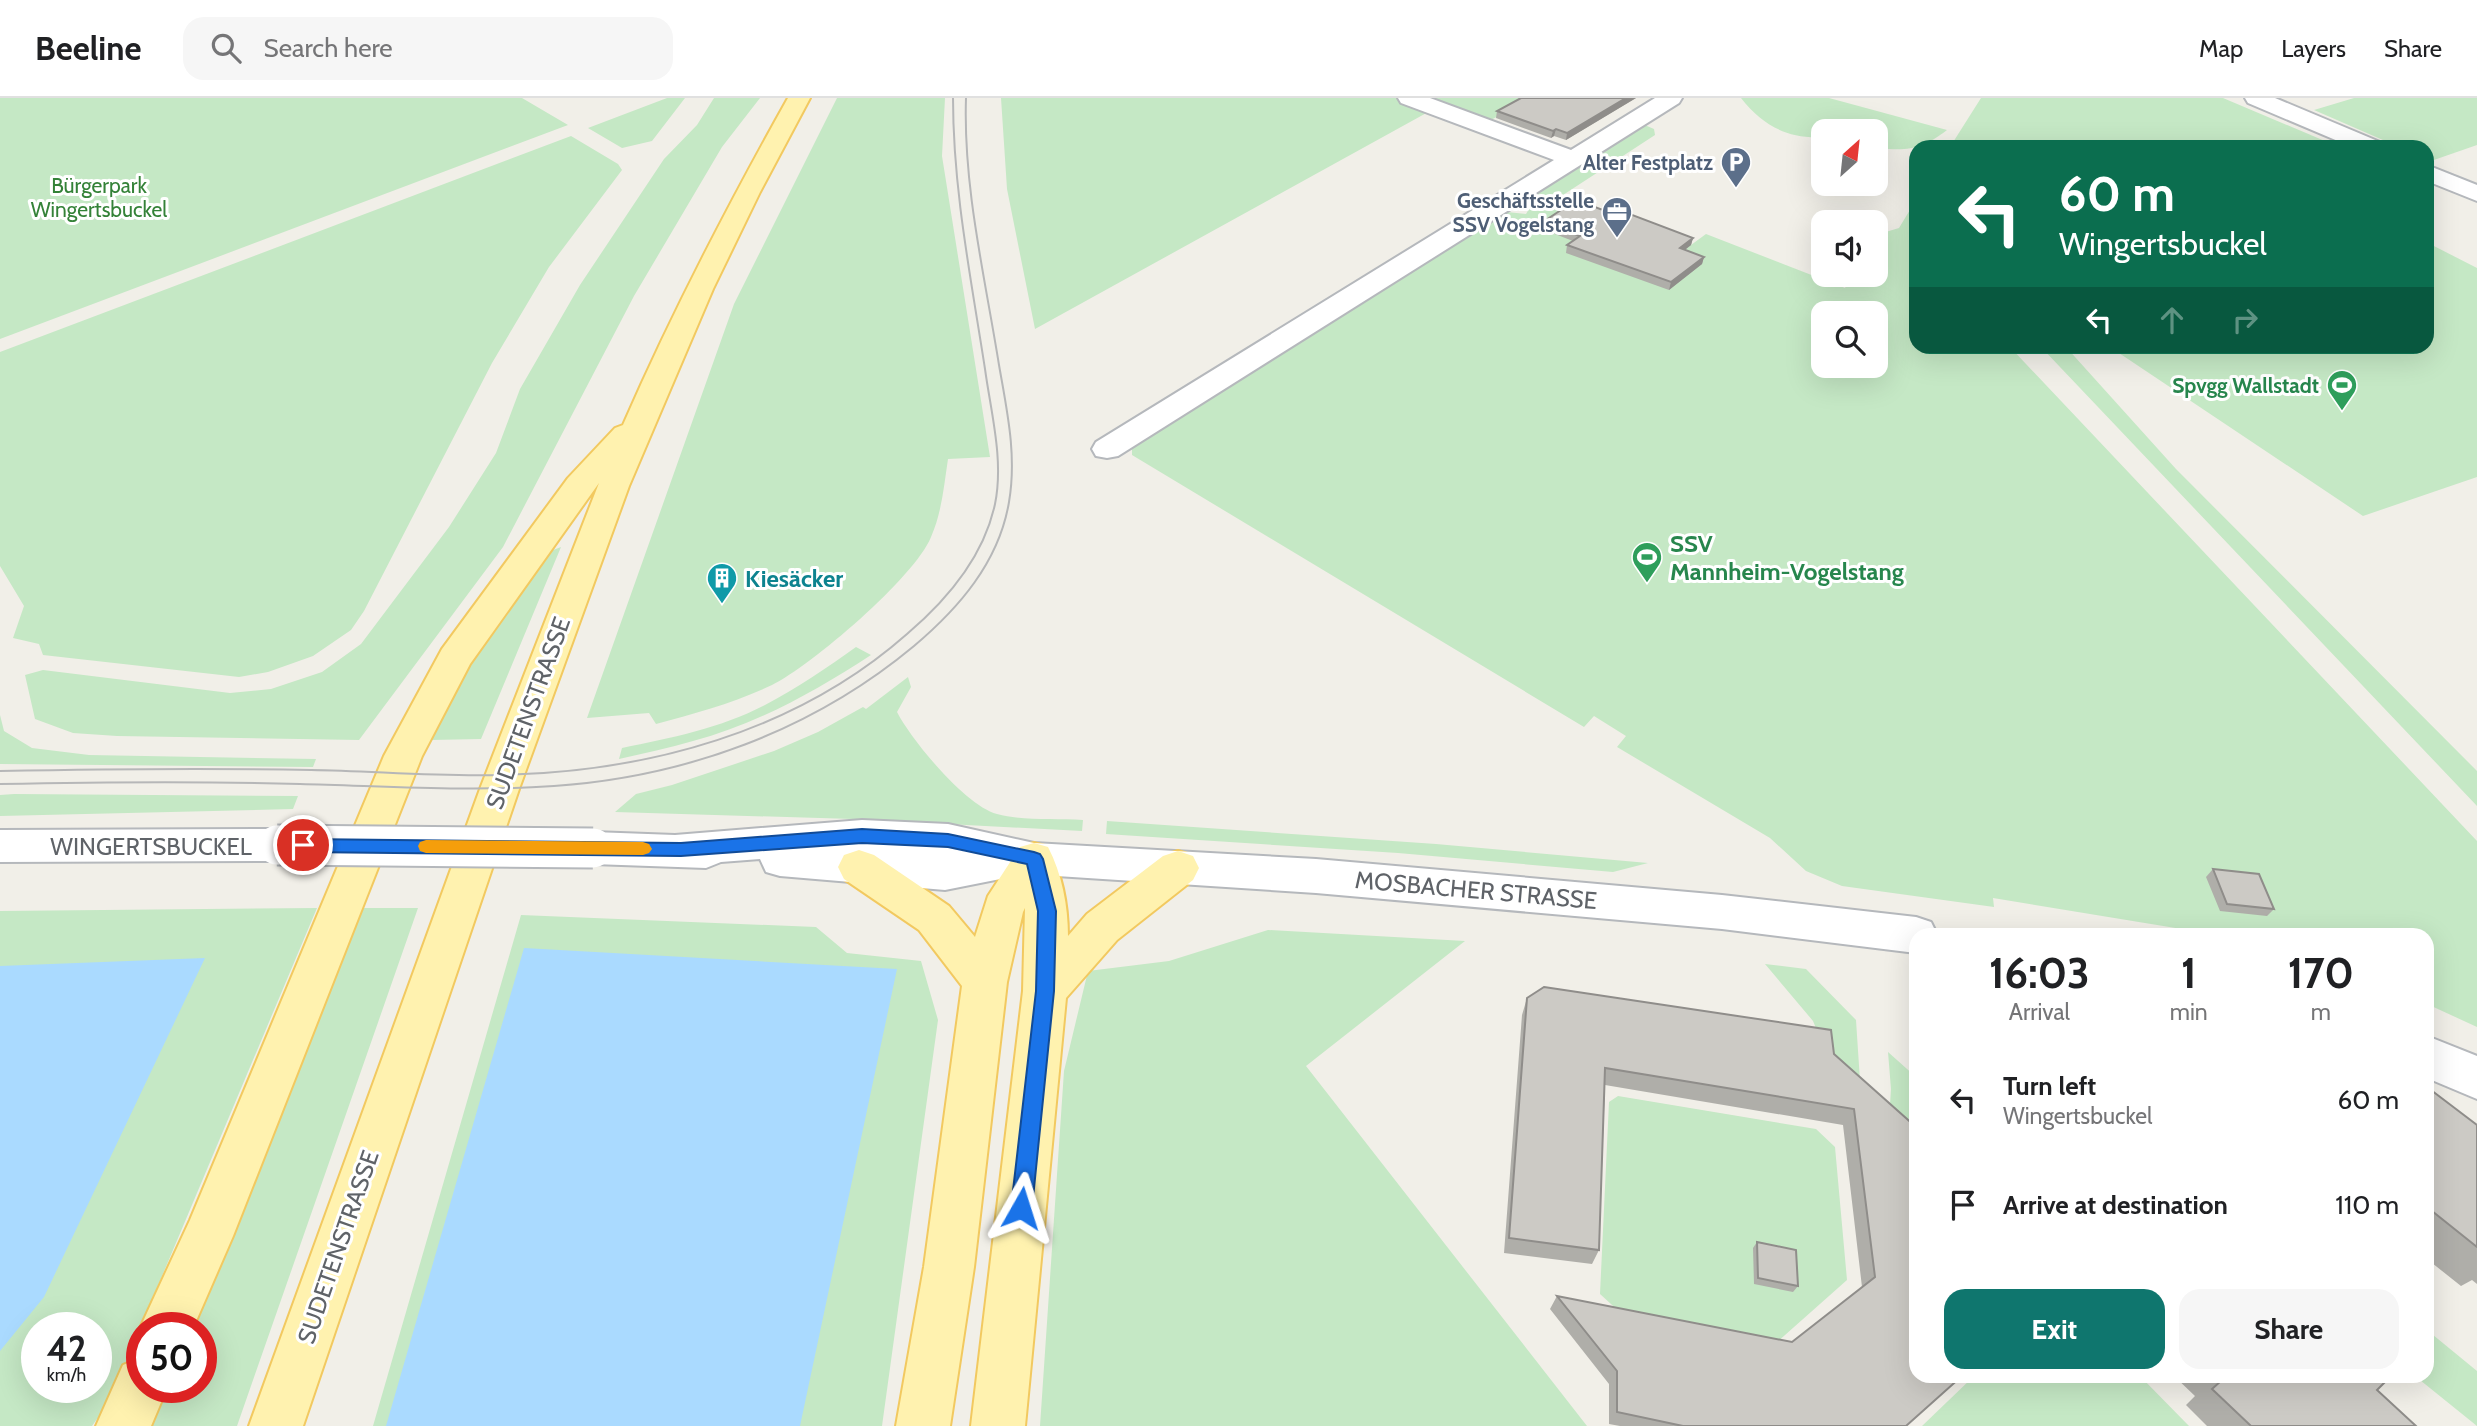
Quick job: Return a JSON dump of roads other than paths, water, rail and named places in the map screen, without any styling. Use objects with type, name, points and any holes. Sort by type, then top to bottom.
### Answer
[{"type":"main road","name":"SUDETENSTRASSE","points":[[276,1426],[536,686],[642,417],[712,264],[799,98]]},
{"type":"main road","points":[[173,1312],[208,1236],[403,756],[456,659],[579,485],[642,417]]},
{"type":"main road","points":[[923,1426],[949,1267],[985,982],[1003,908],[1034,859]]},
{"type":"main road","points":[[998,1426],[1045,991],[1047,911],[1034,859]]},
{"type":"main road","points":[[859,867],[934,918],[985,982]]},
{"type":"main road","points":[[1045,991],[1102,928],[1178,868]]},
{"type":"main road","points":[[123,1426],[133,1403]]},
{"type":"street","points":[[1409,98],[1572,159]]},
{"type":"street","points":[[1107,449],[1671,98]]},
{"type":"street","points":[[2256,98],[2355,140]]},
{"type":"street","points":[[2434,175],[2477,194]]},
{"type":"street","name":"WINGERTSBUCKEL","points":[[0,846],[277,845],[681,849],[862,836],[948,840],[1034,859]]},
{"type":"street","name":"WINGERTSBUCKEL","points":[[681,849],[945,873],[1034,859]]},
{"type":"street","name":"MOSBACHER STRASSE","points":[[1034,859],[1316,876],[1722,912],[1909,934]]},
{"type":"street","points":[[2434,1059],[2477,1078]]},
{"type":"water","points":[[524,948],[897,969],[800,1426],[386,1426]]},
{"type":"water","points":[[205,958],[44,1297],[32,1312],[21,1312],[21,1325],[0,1351],[0,966]]},
{"type":"tram line","points":[[0,771],[272,769],[429,775],[556,772],[664,755],[717,740],[768,721],[817,697],[864,668],[907,634],[950,592],[973,559],[990,523],[995,504],[998,471],[996,436],[959,200],[953,98]]},
{"type":"tram line","points":[[0,784],[225,782],[491,788],[603,781],[699,760],[745,744],[790,725],[875,676],[931,631],[975,582],[996,544],[1009,502],[1012,467],[1010,433],[971,198],[966,98]]},
{"type":"place","name":"Alter Festplatz","points":[[1736,189]]},
{"type":"place","name":"Geschäftsstelle SSV Vogelstang","points":[[1617,239]]},
{"type":"place","name":"Spvgg Wallstadt","points":[[2342,412]]},
{"type":"place","name":"SSV Mannheim-Vogelstang","points":[[1647,584]]},
{"type":"place","name":"Kiesäcker","points":[[722,605]]},
{"type":"park label","name":"Bürgerpark Wingertsbuckel","points":[[99,197]]}]
